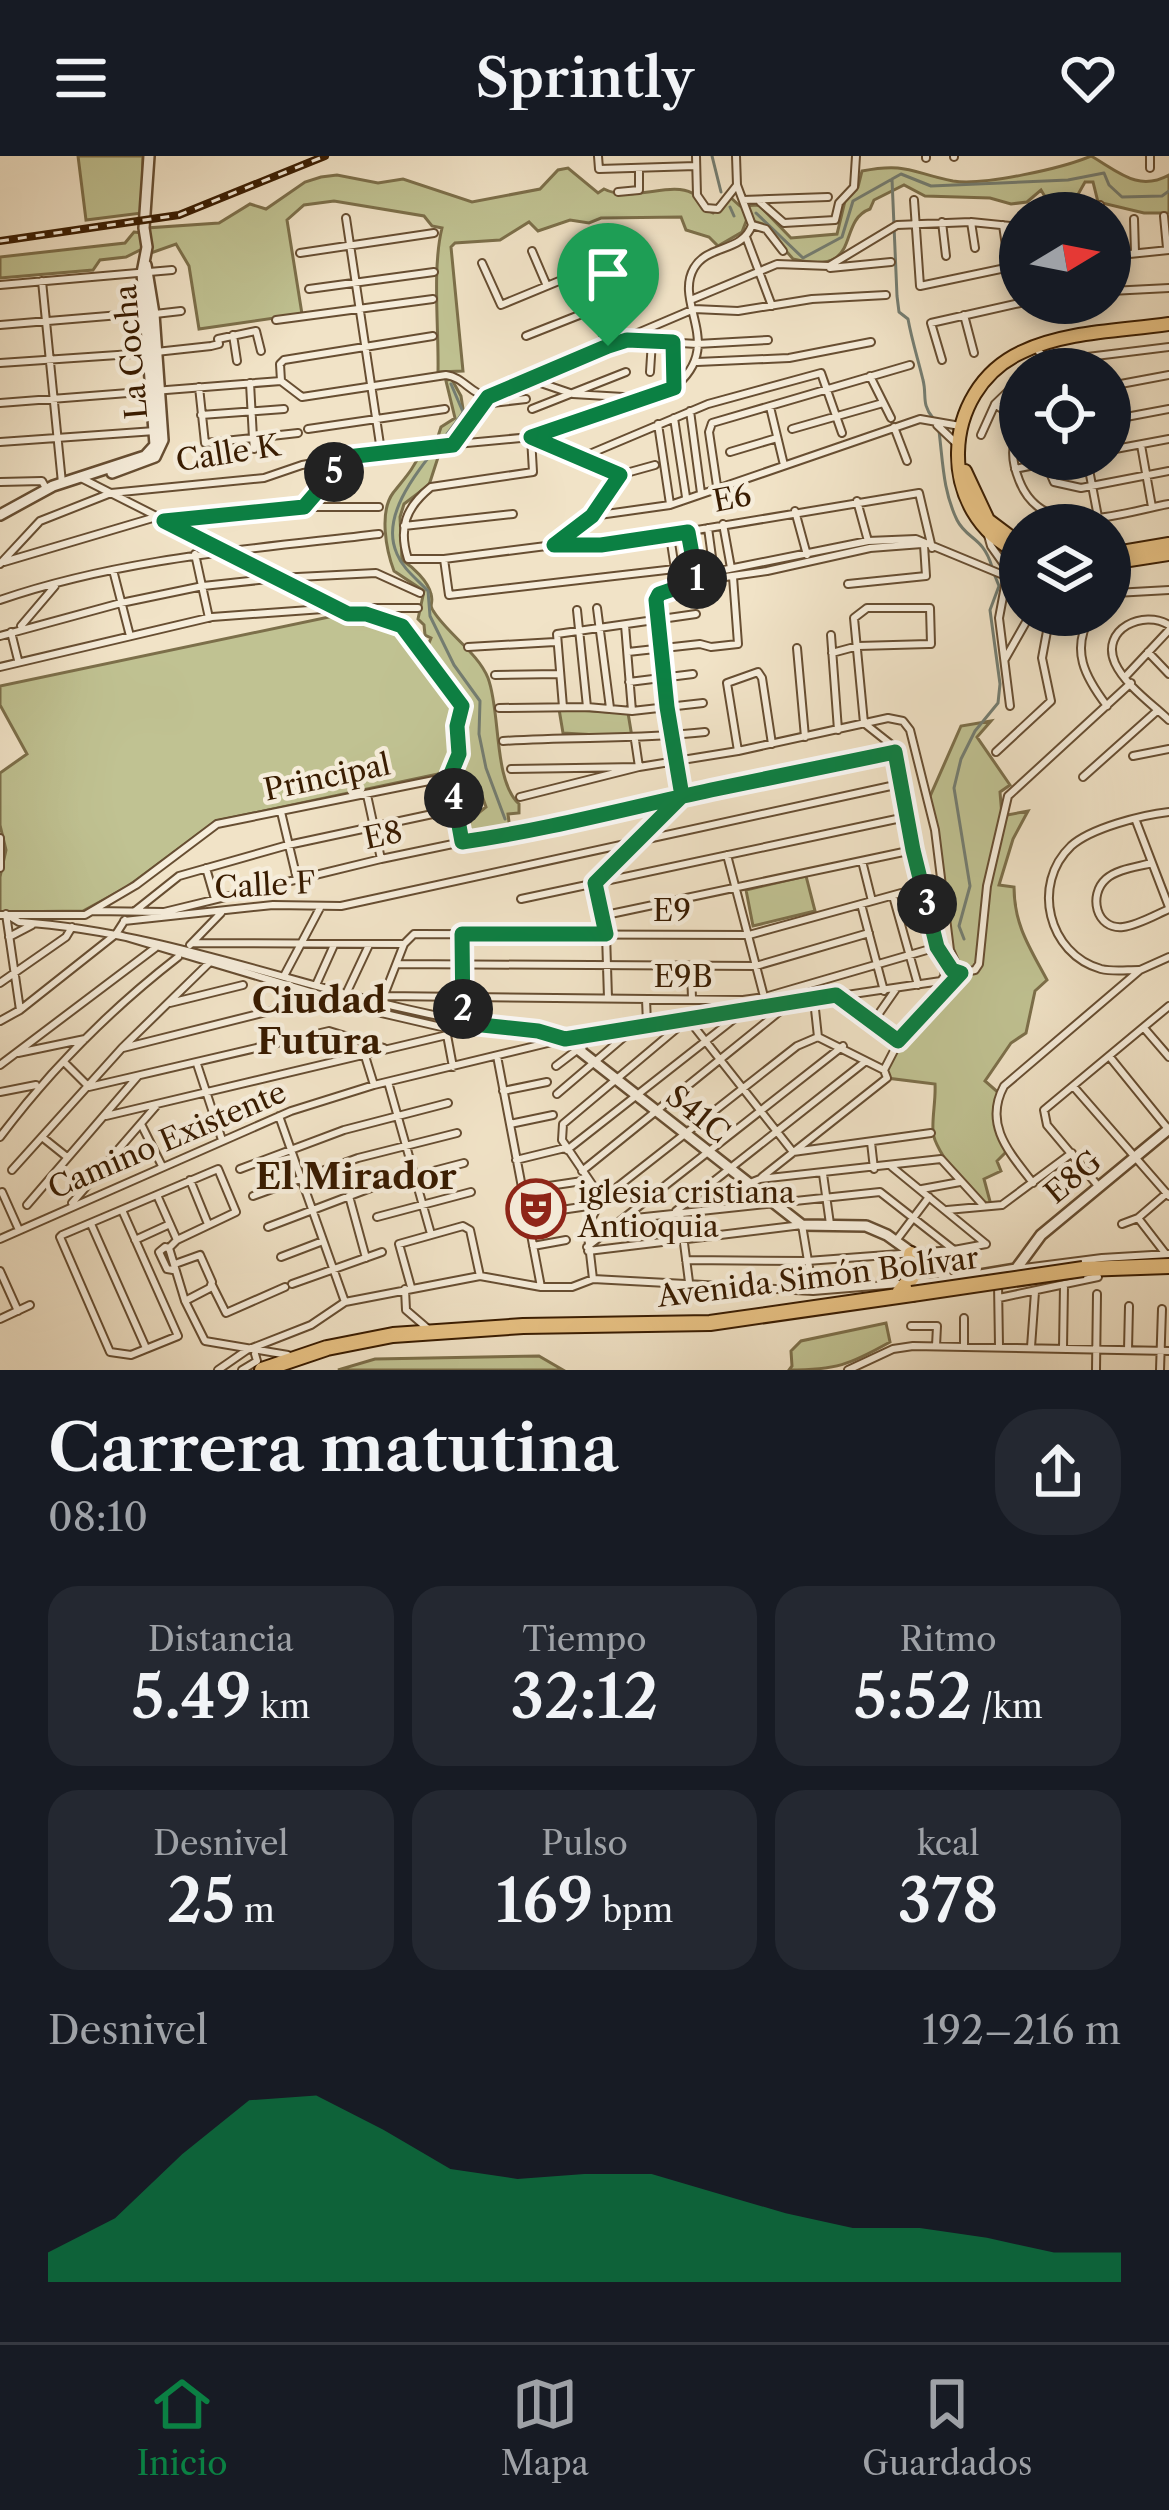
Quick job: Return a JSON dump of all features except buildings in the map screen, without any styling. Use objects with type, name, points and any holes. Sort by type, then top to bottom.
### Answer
[{"type":"highway","points":[[910,1254],[914,1269],[911,1294]]},
{"type":"highway","name":"Avenida Simón Bolívar","points":[[866,1305],[895,1296],[1168,1262]]},
{"type":"highway","name":"Avenida Simón Bolívar","points":[[260,1365],[430,1330],[672,1333],[866,1305],[911,1294]]},
{"type":"highway","name":"Avenida Simón Bolívar","points":[[289,1370],[390,1343],[551,1331]]},
{"type":"main road","points":[[1060,348],[1169,327]]},
{"type":"main road","points":[[999,537],[987,530],[961,487],[960,426],[984,382],[1019,353],[1055,341],[1169,327]]},
{"type":"main road","points":[[999,376],[971,415],[964,448],[966,472],[980,507],[999,529]]},
{"type":"main road","points":[[1131,554],[1169,544]]},
{"type":"main road","points":[[1131,557],[1169,554]]},
{"type":"street","name":"La Cocha","points":[[48,490],[138,465],[160,450],[146,270],[148,156]]},
{"type":"street","points":[[598,156],[598,169],[696,166]]},
{"type":"street","points":[[696,156],[698,195],[706,208],[718,209],[737,185]]},
{"type":"street","points":[[736,156],[737,185],[772,306]]},
{"type":"street","points":[[760,202],[784,223],[835,220],[839,203],[854,187],[856,156]]},
{"type":"street","points":[[1150,156],[1150,168]]},
{"type":"street","points":[[618,192],[639,190],[639,168]]},
{"type":"street","points":[[744,201],[828,197]]},
{"type":"street","points":[[914,200],[920,286],[999,269]]},
{"type":"street","points":[[1131,253],[1168,250],[1164,216]]},
{"type":"street","points":[[346,218],[381,451]]},
{"type":"street","points":[[1134,219],[1135,253]]},
{"type":"street","points":[[942,222],[946,256]]},
{"type":"street","points":[[971,222],[974,248]]},
{"type":"street","points":[[821,268],[893,226],[999,225]]},
{"type":"street","points":[[674,388],[691,374],[696,362],[688,282],[698,260],[750,229],[764,227],[783,251]]},
{"type":"street","points":[[300,253],[434,233]]},
{"type":"street","points":[[532,251],[547,287]]},
{"type":"street","points":[[482,263],[501,305],[617,252],[627,263]]},
{"type":"street","points":[[693,299],[760,268],[891,262]]},
{"type":"street","points":[[0,285],[172,270]]},
{"type":"street","points":[[309,290],[434,272]]},
{"type":"street","points":[[577,274],[608,346]]},
{"type":"street","points":[[42,281],[62,483]]},
{"type":"street","points":[[1131,290],[1169,289]]},
{"type":"street","points":[[453,445],[485,401],[694,310],[886,295]]},
{"type":"street","points":[[276,320],[433,299]]},
{"type":"street","points":[[942,360],[931,323],[999,307]]},
{"type":"street","points":[[526,336],[592,310]]},
{"type":"street","points":[[0,325],[182,311]]},
{"type":"street","points":[[964,315],[974,353]]},
{"type":"street","points":[[0,363],[211,346],[219,344],[218,339],[256,331],[261,351]]},
{"type":"street","points":[[233,335],[237,361]]},
{"type":"street","points":[[281,381],[284,360],[434,336]]},
{"type":"street","points":[[627,340],[697,344],[768,340]]},
{"type":"street","points":[[650,372],[652,341]]},
{"type":"street","points":[[673,342],[674,388]]},
{"type":"street","points":[[696,362],[789,358],[871,342]]},
{"type":"street","points":[[1131,352],[1169,347]]},
{"type":"street","points":[[789,358],[798,378]]},
{"type":"street","points":[[717,486],[709,432],[712,423],[910,364]]},
{"type":"street","points":[[532,409],[626,372]]},
{"type":"street","points":[[580,458],[690,411],[821,373],[842,433]]},
{"type":"street","points":[[1131,382],[1169,375]]},
{"type":"street","points":[[0,403],[281,381],[302,398],[432,376],[459,379],[485,401],[526,399]]},
{"type":"street","points":[[871,376],[907,461]]},
{"type":"street","points":[[529,379],[573,394],[643,398]]},
{"type":"street","points":[[250,383],[254,449]]},
{"type":"street","points":[[199,387],[204,447],[298,434]]},
{"type":"street","name":"Calle K","points":[[2,563],[40,521],[111,494],[264,478],[302,465],[381,451],[531,437],[674,388]]},
{"type":"street","name":"La Cocha","points":[[48,490],[145,456],[154,445],[156,390]]},
{"type":"street","points":[[981,435],[999,400]]},
{"type":"street","points":[[792,429],[883,403]]},
{"type":"street","points":[[995,404],[999,407]]},
{"type":"street","points":[[770,407],[784,465]]},
{"type":"street","points":[[201,416],[284,409]]},
{"type":"street","points":[[308,429],[445,409]]},
{"type":"street","points":[[1131,416],[1169,409]]},
{"type":"street","points":[[690,411],[701,493]]},
{"type":"street","points":[[674,418],[686,499]]},
{"type":"street","points":[[592,516],[670,505],[892,422],[922,418],[960,426]]},
{"type":"street","points":[[935,423],[957,444]]},
{"type":"street","points":[[658,424],[670,505]]},
{"type":"street","points":[[0,442],[155,430]]},
{"type":"street","points":[[514,514],[404,526],[408,511],[431,487],[533,472],[531,437],[620,475],[656,465]]},
{"type":"street","points":[[730,452],[777,438]]},
{"type":"street","points":[[1131,447],[1169,440]]},
{"type":"street","points":[[1141,445],[1152,507]]},
{"type":"street","points":[[304,507],[347,457]]},
{"type":"street","points":[[1053,480],[1061,486],[1092,486],[1169,471]]},
{"type":"street","points":[[554,545],[592,516],[620,475]]},
{"type":"street","points":[[0,482],[35,478],[48,490],[0,514]]},
{"type":"street","points":[[83,479],[337,608],[402,626],[459,698],[459,754],[450,776],[462,842]]},
{"type":"street","points":[[1091,480],[1095,504]]},
{"type":"street","name":"E6","points":[[404,526],[406,554],[412,562],[554,545],[598,546],[920,493],[926,546]]},
{"type":"street","points":[[857,501],[868,541]]},
{"type":"street","points":[[1131,511],[1169,504]]},
{"type":"street","name":"Calle K","points":[[2,563],[160,519],[304,507],[379,507]]},
{"type":"street","points":[[795,511],[807,555]]},
{"type":"street","points":[[628,652],[739,644],[723,524]]},
{"type":"street","points":[[708,528],[714,576]]},
{"type":"street","points":[[987,530],[999,556]]},
{"type":"street","points":[[688,532],[697,581]]},
{"type":"street","points":[[0,600],[195,554],[379,534]]},
{"type":"street","points":[[444,559],[449,595],[674,568],[670,536]]},
{"type":"street","points":[[788,563],[868,541],[906,538],[999,574]]},
{"type":"street","points":[[595,883],[682,796],[663,676],[657,596],[714,576],[870,548],[926,546]]},
{"type":"street","points":[[848,584],[926,576],[926,546]]},
{"type":"street","points":[[195,554],[209,618]]},
{"type":"street","points":[[113,570],[130,636]]},
{"type":"street","points":[[0,636],[201,586],[278,578],[376,573],[420,593]]},
{"type":"street","points":[[18,661],[15,630],[57,583]]},
{"type":"street","points":[[1131,593],[1169,590]]},
{"type":"street","points":[[0,667],[209,618],[337,608],[418,608]]},
{"type":"street","points":[[597,608],[610,709]]},
{"type":"street","points":[[832,653],[858,646],[933,641],[930,608],[867,608],[854,618],[858,646],[864,723],[890,742],[895,752],[944,979],[918,986],[893,896]]},
{"type":"street","points":[[577,610],[587,706]]},
{"type":"street","points":[[468,647],[556,638],[696,614]]},
{"type":"street","points":[[937,947],[952,970],[975,970],[979,964],[987,886],[1008,796],[1106,706],[1128,680],[1169,627],[1160,620],[1141,619],[1123,628],[1112,646],[1113,656],[1128,680],[1169,720]]},
{"type":"street","points":[[625,623],[632,711]]},
{"type":"street","points":[[831,635],[838,730]]},
{"type":"street","points":[[1001,636],[1010,706]]},
{"type":"street","points":[[1004,660],[1018,636]]},
{"type":"street","points":[[996,752],[1051,701],[1042,658],[1046,636]]},
{"type":"street","points":[[1085,636],[1080,654],[1088,681],[1106,706]]},
{"type":"street","points":[[556,638],[562,707]]},
{"type":"street","points":[[796,649],[806,737]]},
{"type":"street","points":[[1148,652],[1169,674]]},
{"type":"street","points":[[738,752],[727,686],[730,680],[758,672],[763,678],[772,744]]},
{"type":"street","points":[[495,675],[559,674]]},
{"type":"street","points":[[629,682],[693,674]]},
{"type":"street","points":[[499,708],[587,706],[632,711],[703,703]]},
{"type":"street","points":[[1083,777],[1159,710]]},
{"type":"street","points":[[520,796],[639,767],[738,752],[888,718],[903,721],[910,730],[934,830],[950,950],[961,973]]},
{"type":"street","points":[[502,741],[635,740],[705,732]]},
{"type":"street","points":[[635,740],[639,767]]},
{"type":"street","points":[[1133,756],[1169,749]]},
{"type":"street","name":"E8","points":[[89,913],[164,912],[462,842],[895,752]]},
{"type":"street","points":[[511,769],[639,767]]},
{"type":"street","name":"Principal","points":[[89,913],[136,885],[217,824],[450,776]]},
{"type":"street","name":"Calle F","points":[[124,921],[274,905],[341,906],[900,784]]},
{"type":"street","points":[[367,795],[381,860]]},
{"type":"street","points":[[0,1021],[116,934],[124,921],[179,876],[288,845],[456,809]]},
{"type":"street","points":[[280,812],[297,879]]},
{"type":"street","points":[[1140,970],[1108,970],[1060,943],[1049,909],[1054,871],[1072,845],[1105,828],[1169,812]]},
{"type":"street","points":[[521,898],[906,818]]},
{"type":"street","points":[[1136,821],[1152,863],[1169,908],[1123,927],[1108,925],[1096,909],[1100,886],[1111,875],[1152,863]]},
{"type":"street","points":[[0,838],[0,868]]},
{"type":"street","points":[[601,916],[913,850]]},
{"type":"street","points":[[728,855],[767,1008]]},
{"type":"street","points":[[862,861],[872,901]]},
{"type":"street","points":[[206,868],[215,899]]},
{"type":"street","points":[[595,883],[606,934],[608,999]]},
{"type":"street","name":"E9","points":[[404,944],[414,934],[749,934],[923,886]]},
{"type":"street","points":[[861,904],[884,991]]},
{"type":"street","points":[[284,976],[321,906]]},
{"type":"street","points":[[3,914],[89,913]]},
{"type":"street","points":[[0,1137],[40,1084],[118,1003],[186,949],[221,913]]},
{"type":"street","points":[[3,914],[20,922],[186,949],[463,1023],[538,1031],[565,1039]]},
{"type":"street","points":[[3,914],[20,1010]]},
{"type":"street","points":[[0,948],[35,923]]},
{"type":"street","points":[[0,983],[66,937],[72,927]]},
{"type":"street","points":[[116,934],[155,948],[404,944],[382,999]]},
{"type":"street","points":[[462,934],[463,1023]]},
{"type":"street","points":[[397,964],[757,966],[868,934]]},
{"type":"street","points":[[316,985],[334,945]]},
{"type":"street","points":[[346,994],[369,945]]},
{"type":"street","name":"E9B","points":[[382,999],[765,997],[937,947]]},
{"type":"street","points":[[0,1065],[155,948]]},
{"type":"street","points":[[186,949],[208,963],[448,1032],[547,1036]]},
{"type":"street","points":[[1033,1183],[998,1134],[994,1111],[1000,1094],[1010,1080],[1140,970],[1169,957]]},
{"type":"street","points":[[12,1170],[122,1048],[208,963]]},
{"type":"street","points":[[691,967],[692,999]]},
{"type":"street","points":[[748,1184],[886,1074],[898,1041],[961,973]]},
{"type":"street","points":[[167,1003],[243,986]]},
{"type":"street","name":"Camino Existente","points":[[0,1239],[279,1116],[374,1085],[585,1034],[918,986]]},
{"type":"street","points":[[873,1022],[896,988]]},
{"type":"street","points":[[836,995],[898,1041]]},
{"type":"street","points":[[122,1048],[329,997]]},
{"type":"street","points":[[557,1094],[643,1024],[646,999]]},
{"type":"street","points":[[814,1000],[818,1036]]},
{"type":"street","points":[[582,1171],[788,1005]]},
{"type":"street","points":[[1099,1186],[1042,1118],[1044,1110],[1169,1006]]},
{"type":"street","points":[[517,1160],[566,1149],[745,1010]]},
{"type":"street","points":[[599,1202],[566,1149],[560,1132],[565,1120],[688,1019],[793,1152]]},
{"type":"street","points":[[1143,1028],[1169,1057]]},
{"type":"street","points":[[89,1087],[329,1031],[388,1049]]},
{"type":"street","points":[[106,1116],[448,1032]]},
{"type":"street","points":[[448,1032],[453,1066]]},
{"type":"street","points":[[556,1066],[581,1049],[585,1034]]},
{"type":"street","points":[[527,1215],[599,1202],[797,1046],[818,1036],[886,1074]]},
{"type":"street","points":[[14,1054],[85,1039]]},
{"type":"street","name":"S41C","points":[[565,1039],[802,1225]]},
{"type":"street","points":[[588,1249],[843,1046]]},
{"type":"street","points":[[365,1056],[374,1085]]},
{"type":"street","points":[[496,1056],[541,1287]]},
{"type":"street","points":[[1109,1056],[1169,1129]]},
{"type":"street","points":[[676,1213],[866,1061]]},
{"type":"street","points":[[64,1062],[89,1087]]},
{"type":"street","points":[[196,1062],[222,1140]]},
{"type":"street","points":[[27,1205],[138,1076]]},
{"type":"street","points":[[388,1082],[431,1234]]},
{"type":"street","points":[[503,1091],[547,1082]]},
{"type":"street","points":[[0,1092],[40,1084]]},
{"type":"street","points":[[1073,1086],[1168,1194],[1138,1218],[1122,1224]]},
{"type":"street","points":[[240,1169],[448,1103]]},
{"type":"street","points":[[68,1207],[156,1106]]},
{"type":"street","points":[[510,1124],[553,1115]]},
{"type":"street","points":[[279,1116],[345,1302]]},
{"type":"street","points":[[141,1124],[162,1166]]},
{"type":"street","name":"E8G","points":[[1016,1269],[1034,1242],[1169,1129]]},
{"type":"street","points":[[253,1196],[457,1133]]},
{"type":"street","points":[[793,1152],[931,1133]]},
{"type":"street","points":[[42,1137],[67,1157]]},
{"type":"street","points":[[871,1142],[874,1169]]},
{"type":"street","points":[[947,1210],[1002,1205],[1072,1153]]},
{"type":"street","points":[[760,1179],[941,1159],[982,1204]]},
{"type":"street","points":[[268,1227],[349,1196],[464,1163]]},
{"type":"street","points":[[686,1260],[807,1261],[986,1244],[892,1167]]},
{"type":"street","points":[[122,1210],[178,1336],[130,1355],[110,1352],[60,1240],[62,1235],[218,1169],[237,1210],[159,1251],[167,1268],[200,1255],[226,1313],[382,1252]]},
{"type":"street","points":[[823,1174],[830,1226]]},
{"type":"street","points":[[190,1180],[208,1224]]},
{"type":"street","points":[[522,1190],[589,1180]]},
{"type":"street","points":[[920,1190],[960,1182]]},
{"type":"street","points":[[2,1192],[19,1230]]},
{"type":"street","points":[[377,1216],[471,1192]]},
{"type":"street","points":[[626,1219],[880,1192],[954,1250]]},
{"type":"street","points":[[157,1195],[177,1240]]},
{"type":"street","points":[[349,1196],[367,1258]]},
{"type":"street","points":[[895,1242],[929,1196]]},
{"type":"street","points":[[593,1279],[587,1227],[599,1202]]},
{"type":"street","points":[[676,1213],[689,1282]]},
{"type":"street","points":[[1138,1218],[1168,1262]]},
{"type":"street","points":[[91,1224],[146,1348]]},
{"type":"street","points":[[135,1240],[170,1224]]},
{"type":"street","points":[[588,1249],[802,1225],[866,1226],[950,1280]]},
{"type":"street","points":[[802,1225],[812,1291]]},
{"type":"street","points":[[430,1330],[406,1310],[402,1300],[408,1288],[399,1244],[467,1226],[480,1276]]},
{"type":"street","points":[[533,1246],[566,1240]]},
{"type":"street","points":[[281,1256],[322,1241]]},
{"type":"street","points":[[174,1267],[205,1341],[300,1357]]},
{"type":"street","points":[[218,1370],[311,1325],[345,1302],[480,1276],[541,1287],[572,1286],[593,1279],[911,1294],[950,1280],[1016,1269],[1087,1270]]},
{"type":"street","points":[[999,1298],[1064,1286],[1087,1270]]},
{"type":"street","points":[[0,1271],[18,1310]]},
{"type":"street","points":[[997,1274],[999,1346]]},
{"type":"street","points":[[185,1300],[212,1285]]},
{"type":"street","points":[[1063,1348],[1064,1286]]},
{"type":"street","points":[[1031,1347],[1035,1292]]},
{"type":"street","points":[[1096,1294],[1096,1370]]},
{"type":"street","points":[[0,1319],[30,1305]]},
{"type":"street","points":[[1128,1349],[1130,1306]]},
{"type":"street","points":[[1160,1370],[1165,1351],[1162,1309]]},
{"type":"street","points":[[964,1318],[964,1346]]},
{"type":"street","points":[[911,1326],[937,1326],[936,1346]]},
{"type":"street","points":[[848,1370],[892,1349],[936,1346],[1165,1351]]},
{"type":"street","points":[[250,1351],[260,1365]]},
{"type":"street","points":[[242,1370],[275,1354]]},
{"type":"green space","points":[[78,156],[143,156],[142,213],[86,220]]},
{"type":"green space","points":[[1091,156],[1138,181],[1169,175],[1169,213],[1131,210],[1131,192],[1096,192],[1093,182],[1085,182],[1079,192],[999,192],[999,201],[925,196],[904,185],[874,200],[853,225],[840,255],[816,263],[793,259],[763,224],[747,219],[742,232],[718,246],[709,237],[686,230],[681,217],[570,220],[538,231],[529,222],[500,240],[451,247],[463,371],[438,372],[442,228],[432,226],[424,216],[334,201],[304,205],[287,220],[302,314],[199,329],[189,266],[176,244],[151,253],[147,228],[219,223],[250,204],[266,209],[305,182],[321,177],[337,175],[378,183],[403,179],[472,202],[540,189],[558,170],[568,168],[598,193],[604,189],[626,194],[683,190],[713,213],[730,197],[740,206],[759,205],[791,238],[837,234],[845,201],[858,187],[862,171],[900,168],[966,182],[1043,171]]},
{"type":"green space","points":[[134,232],[142,233],[142,249],[126,257],[100,260],[93,270],[0,278],[0,257],[125,243]]},
{"type":"green space","points":[[451,378],[461,396],[465,422],[443,442],[429,485],[404,504],[402,560],[423,579],[434,612],[488,678],[501,763],[519,804],[519,813],[508,814],[510,830],[466,833],[471,819],[486,807],[481,793],[457,786],[463,769],[467,699],[427,648],[431,638],[418,619],[424,591],[394,571],[386,542],[386,510],[393,493],[420,453],[433,452],[441,427],[455,418],[446,381]]},
{"type":"green space","points":[[348,613],[386,621],[401,630],[459,698],[462,712],[453,726],[453,753],[444,769],[216,821],[127,887],[83,911],[0,912],[6,850],[0,825],[0,773],[27,754],[0,705],[0,686]]},
{"type":"green space","points":[[559,709],[628,713],[632,737],[563,733]]},
{"type":"green space","points":[[991,721],[977,737],[1010,785],[1000,792],[1002,816],[1028,811],[1013,839],[999,885],[1014,887],[1020,925],[1047,980],[1035,991],[1026,1033],[1011,1043],[985,1081],[1000,1094],[995,1111],[1008,1150],[997,1161],[1001,1171],[984,1179],[991,1205],[965,1185],[935,1140],[935,1084],[887,1078],[884,1070],[899,1041],[960,973],[950,950],[928,801],[961,726]]},
{"type":"green space","points":[[806,876],[815,911],[753,926],[746,890]]},
{"type":"green space","points":[[886,1323],[890,1342],[864,1356],[842,1365],[789,1370],[791,1351],[801,1341]]},
{"type":"green space","points":[[539,1356],[563,1370],[338,1370],[375,1359]]},
{"type":"waterway","points":[[712,156],[721,192]]},
{"type":"waterway","points":[[756,213],[803,258],[842,237],[853,201],[901,174],[931,186],[1068,180],[1104,173],[1122,197],[1162,196],[1169,191]]},
{"type":"waterway","points":[[892,179],[899,312],[908,319],[933,418]]},
{"type":"waterway","points":[[730,207],[734,216]]},
{"type":"waterway","points":[[451,384],[463,412],[402,498],[393,536],[400,559],[428,591],[430,616],[454,665],[480,701],[479,734],[486,768],[505,819]]},
{"type":"waterway","points":[[939,431],[952,509],[984,549],[992,567]]},
{"type":"waterway","points":[[964,939],[959,926],[970,886],[954,788],[975,731],[998,703],[1000,684],[990,610],[999,586],[995,576]]},
{"type":"railway","points":[[0,241],[179,215],[325,156]]},
{"type":"place","name":"iglesia cristiana Antioquia","points":[[536,1209]]},
{"type":"district","name":"Ciudad Futura","points":[[319,1020]]},
{"type":"district","name":"El Mirador","points":[[356,1176]]},
{"type":"route","points":[[608,346],[488,397],[453,445],[347,457],[304,507],[164,521],[348,614],[366,614],[402,626],[462,706],[457,726],[459,754],[450,776],[462,842],[508,835],[682,796],[895,752],[937,947],[944,951],[952,970],[961,973],[898,1041],[836,995],[565,1039],[538,1031],[463,1023],[462,934],[606,934],[595,883],[682,796],[656,600],[659,594],[697,581],[688,532],[601,545],[554,545],[592,516],[620,475],[531,437],[674,388],[673,342],[627,340],[608,346]]}]
